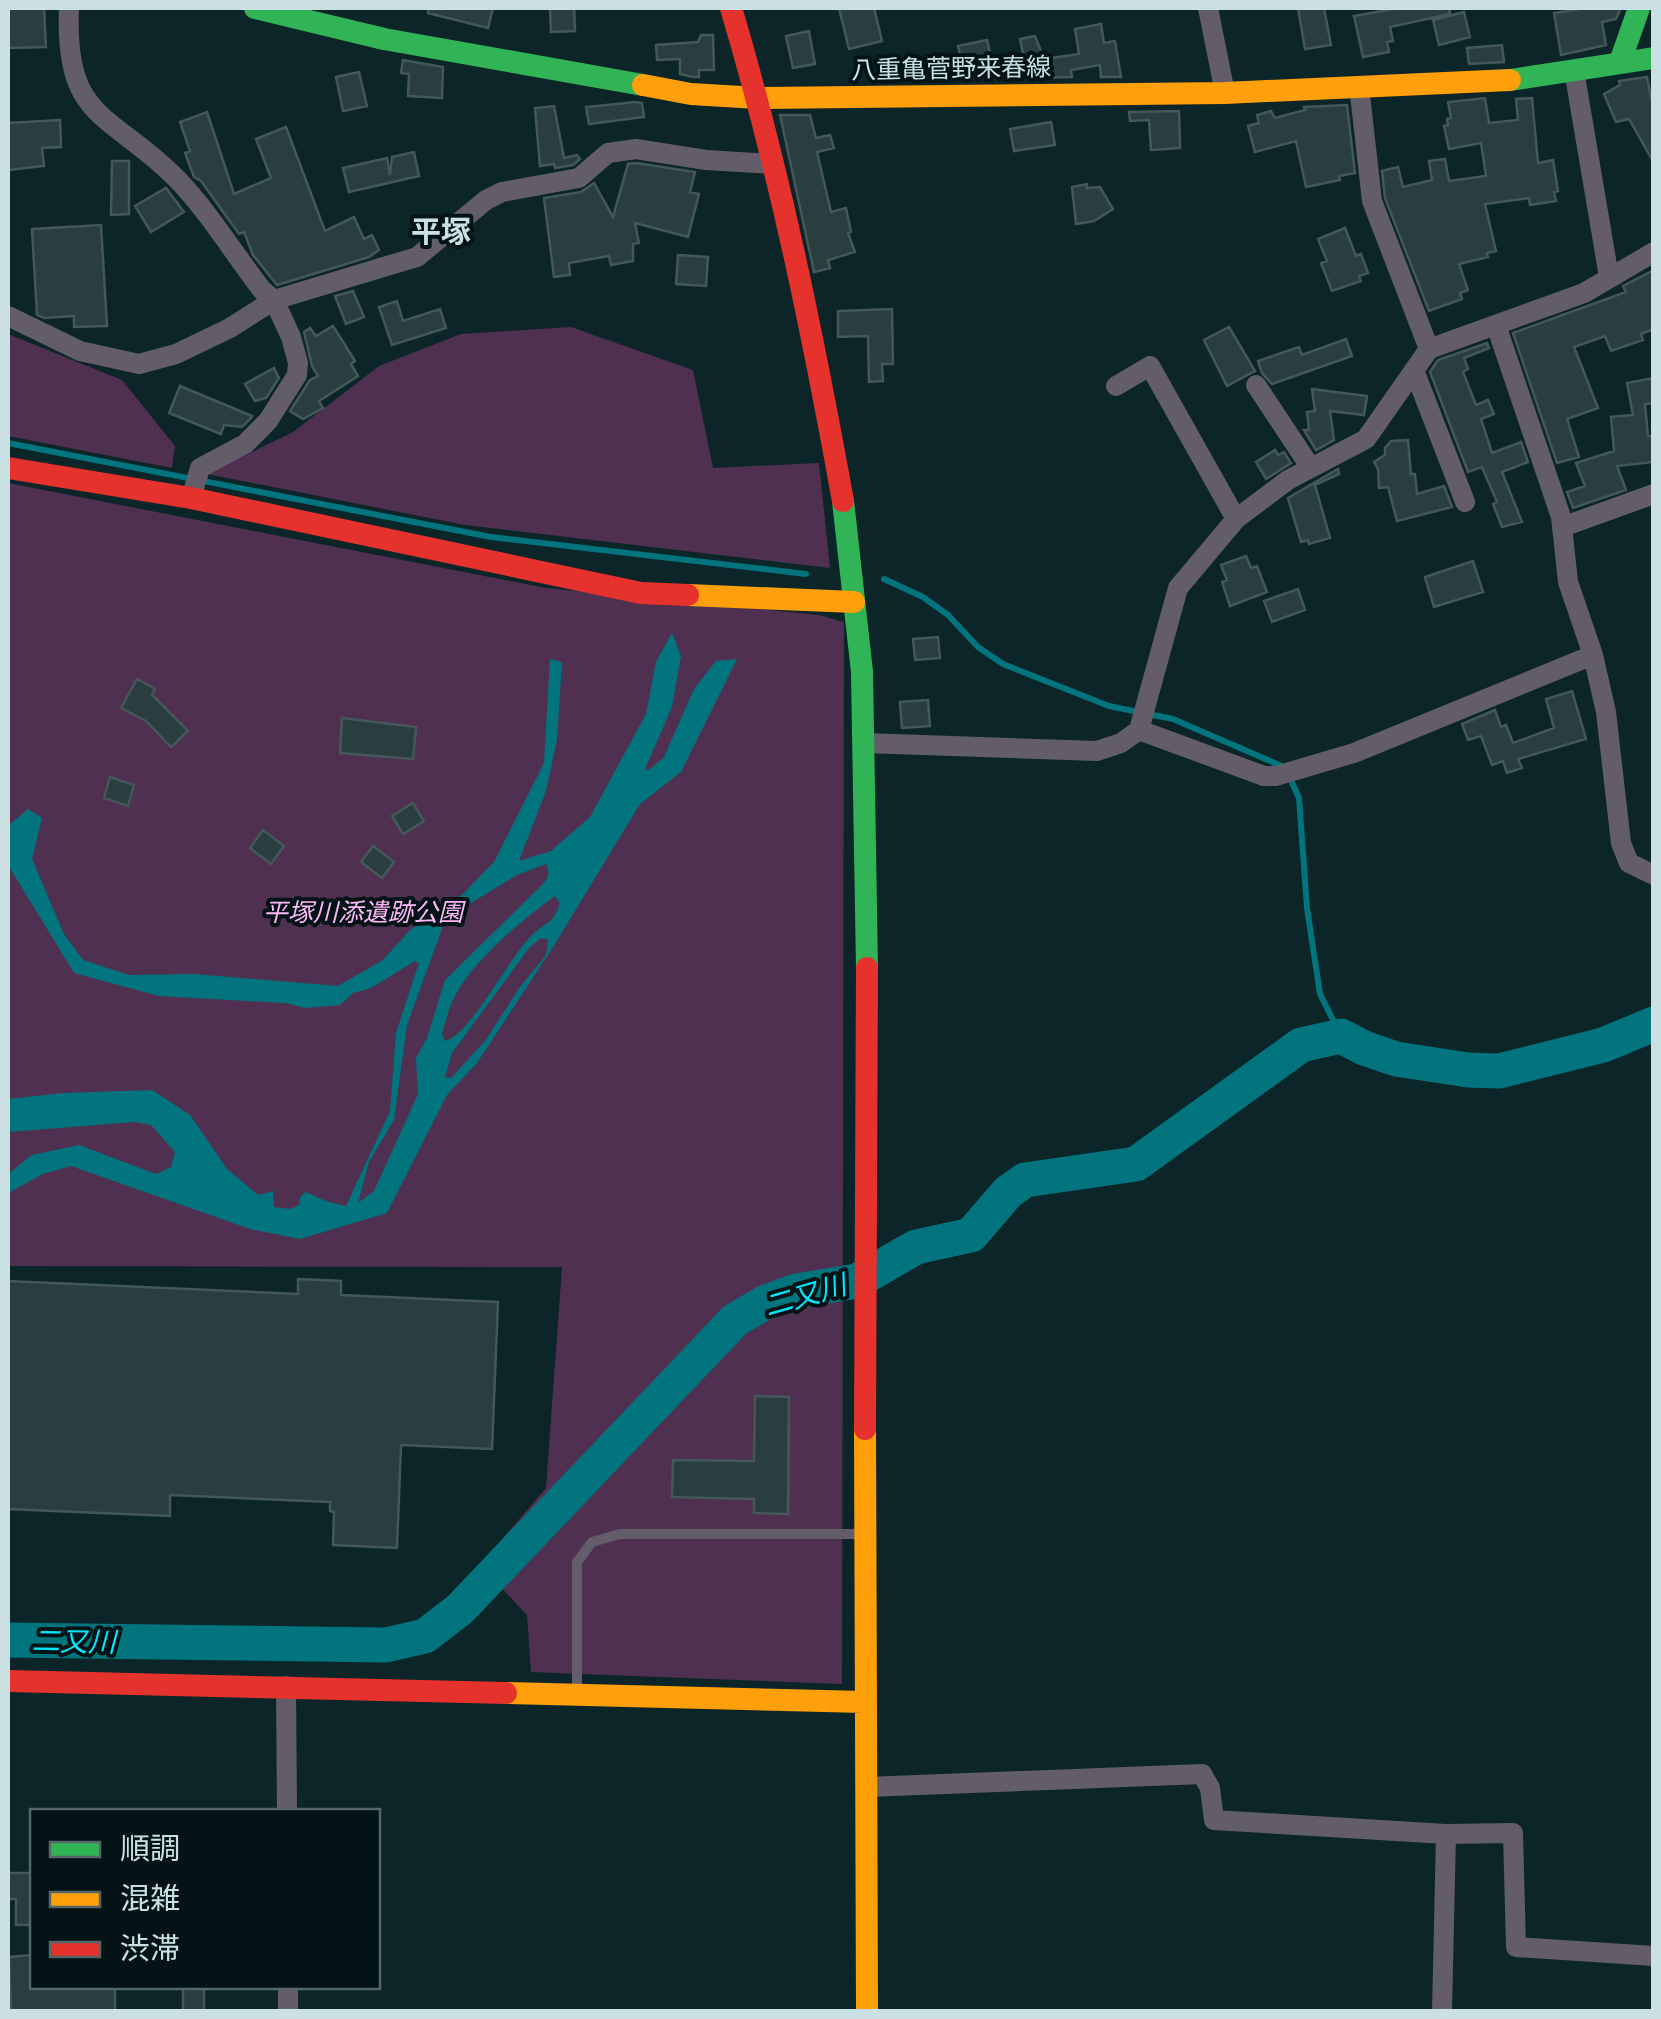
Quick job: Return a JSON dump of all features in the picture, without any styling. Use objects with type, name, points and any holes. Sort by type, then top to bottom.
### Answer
[{"type":"street","points":[[69,8],[71,66],[88,102],[102,120],[178,180],[262,290],[274,300],[298,363],[297,375],[268,422],[245,444],[200,468],[192,498]]},
{"type":"street","name":"八重亀菅野来春線","points":[[255,8],[422,46],[691,94],[758,98],[1225,93],[1521,79],[1654,58]]},
{"type":"street","points":[[731,8],[758,98],[824,397],[849,534],[862,672],[867,2012]]},
{"type":"street","points":[[1208,8],[1225,93]]},
{"type":"street","points":[[1620,62],[1639,8]]},
{"type":"street","points":[[1574,70],[1609,277]]},
{"type":"street","points":[[1359,86],[1372,201],[1429,350]]},
{"type":"street","points":[[8,316],[80,352],[138,364],[176,354],[230,328],[274,300],[417,257],[486,200],[502,192],[579,178],[608,154],[636,149],[706,160],[770,164]]},
{"type":"street","points":[[864,743],[1098,752],[1121,743],[1139,730],[1178,588],[1236,519],[1288,480],[1366,439],[1429,350],[1584,293],[1654,252]]},
{"type":"street","points":[[1496,325],[1562,527],[1568,582],[1606,712],[1621,843],[1629,864],[1654,875]]},
{"type":"street","points":[[1116,386],[1150,366],[1236,519]]},
{"type":"street","points":[[1414,370],[1465,502]]},
{"type":"street","points":[[1256,384],[1311,468]]},
{"type":"street","points":[[8,468],[192,498],[641,592],[854,602]]},
{"type":"street","points":[[1562,527],[1654,494]]},
{"type":"street","points":[[1139,730],[1264,776],[1276,776],[1354,753],[1592,656]]},
{"type":"street","points":[[8,1682],[864,1702]]},
{"type":"street","points":[[286,1686],[287,1809]]},
{"type":"street","points":[[866,1786],[1202,1774],[1210,1788],[1214,1820],[1446,1834],[1513,1833],[1516,1947],[1654,1956]]},
{"type":"street","points":[[1442,2012],[1446,1834]]},
{"type":"lane","points":[[577,1694],[578,1562],[592,1542],[620,1534],[864,1534]]},
{"type":"green space","points":[[571,327],[693,370],[713,468],[819,463],[830,568],[465,525],[207,474],[293,432],[379,366],[461,334]]},
{"type":"green space","points":[[8,334],[122,380],[175,446],[172,468],[8,436]]},
{"type":"green space","name":"平塚川添遺跡公園","points":[[8,483],[546,588],[819,615],[844,622],[842,1684],[531,1672],[527,1615],[480,1565],[546,1488],[562,1267],[8,1266]]},
{"type":"water","points":[[672,633],[681,656],[672,707],[645,769],[649,770],[664,757],[694,689],[716,661],[737,659],[681,772],[640,804],[555,944],[477,1063],[447,1095],[387,1213],[300,1239],[250,1229],[71,1166],[43,1174],[8,1193],[8,1174],[32,1155],[79,1145],[156,1174],[171,1167],[175,1152],[151,1125],[134,1122],[8,1132],[8,1099],[152,1090],[190,1115],[227,1169],[258,1195],[273,1191],[274,1207],[290,1209],[299,1205],[306,1192],[346,1206],[390,1111],[396,1033],[419,963],[415,961],[371,988],[353,993],[340,1005],[305,1008],[285,1003],[159,996],[74,973],[8,865],[8,826],[28,809],[42,818],[32,859],[64,934],[83,960],[129,975],[194,974],[338,986],[383,960],[410,930],[453,904],[494,862],[544,763],[550,659],[562,662],[557,740],[546,791],[519,861],[551,851],[590,817],[646,714],[656,662]],"holes":[[[546,864],[549,873],[545,882],[445,980],[427,1038],[416,1058],[418,1094],[374,1191],[358,1203],[369,1162],[394,1120],[407,1025],[446,918],[517,875]],[[555,896],[560,903],[554,916],[521,947],[466,1025],[445,1041],[442,1033],[463,982],[500,942]],[[541,938],[548,940],[546,955],[485,1041],[451,1078],[445,1077],[452,1053],[529,948]]]},
{"type":"building","points":[[8,8],[44,8],[46,47],[8,48]]},
{"type":"building","points":[[429,8],[493,8],[488,28],[428,13]]},
{"type":"building","points":[[550,8],[574,8],[575,31],[551,32]]},
{"type":"building","points":[[839,8],[874,8],[882,41],[849,49]]},
{"type":"building","points":[[1298,8],[1324,8],[1331,45],[1305,49]]},
{"type":"building","points":[[1399,8],[1449,8],[1450,14],[1390,27],[1393,41],[1387,42],[1389,52],[1363,57],[1354,16]]},
{"type":"building","points":[[1621,8],[1616,19],[1602,22],[1606,45],[1561,55],[1554,13]]},
{"type":"building","points":[[1464,12],[1470,37],[1439,45],[1433,20]]},
{"type":"building","points":[[1101,24],[1104,43],[1115,41],[1121,77],[1101,77],[1100,65],[1071,70],[1072,77],[1028,78],[1020,39],[1035,36],[1044,59],[1079,54],[1075,29]]},
{"type":"building","points":[[809,31],[815,64],[793,68],[786,36]]},
{"type":"building","points":[[701,35],[713,35],[714,70],[699,70],[699,77],[693,77],[680,74],[680,59],[657,60],[656,45],[698,42]]},
{"type":"building","points":[[987,40],[996,78],[966,78],[958,46]]},
{"type":"building","points":[[1502,45],[1504,62],[1469,64],[1467,48]]},
{"type":"building","points":[[403,60],[443,67],[442,98],[408,96],[409,74],[401,73]]},
{"type":"building","points":[[359,72],[367,106],[343,111],[336,77]]},
{"type":"building","points":[[1647,77],[1654,113],[1654,163],[1629,119],[1616,122],[1604,94],[1620,85],[1619,81]]},
{"type":"building","points":[[1485,98],[1489,123],[1518,120],[1516,99],[1532,98],[1538,163],[1553,160],[1556,201],[1530,205],[1529,198],[1485,204],[1496,251],[1487,253],[1488,257],[1459,264],[1468,290],[1460,293],[1462,299],[1429,311],[1385,198],[1382,171],[1398,167],[1403,187],[1432,180],[1429,161],[1445,159],[1449,181],[1486,176],[1481,143],[1449,149],[1444,126],[1451,118],[1448,102]]},
{"type":"building","points":[[642,103],[644,117],[589,124],[586,107]]},
{"type":"building","points":[[1347,105],[1355,173],[1306,187],[1296,141],[1255,152],[1248,126],[1259,123],[1257,115],[1271,111],[1275,118],[1305,110],[1304,107]]},
{"type":"building","points":[[554,106],[564,158],[577,155],[580,159],[573,165],[555,168],[554,164],[540,166],[535,108]]},
{"type":"building","points":[[1179,111],[1180,148],[1151,150],[1149,120],[1130,121],[1129,112]]},
{"type":"building","points":[[207,112],[234,194],[271,178],[256,139],[286,127],[325,231],[354,217],[364,239],[372,235],[379,250],[369,257],[277,285],[253,255],[244,232],[239,234],[201,181],[194,177],[180,122]]},
{"type":"building","points":[[780,115],[810,115],[816,138],[830,135],[834,148],[817,152],[831,212],[846,208],[851,232],[848,233],[855,252],[828,260],[830,268],[814,272]]},
{"type":"building","points":[[60,120],[61,147],[42,148],[44,166],[8,170],[8,123]]},
{"type":"building","points":[[1051,122],[1055,145],[1014,151],[1010,129]]},
{"type":"building","points":[[414,152],[419,176],[349,192],[343,168],[387,158],[390,175],[392,157]]},
{"type":"building","points":[[112,161],[129,161],[129,214],[111,215]]},
{"type":"building","points":[[628,164],[695,172],[690,192],[699,194],[688,237],[635,223],[639,243],[633,244],[633,261],[611,265],[609,256],[569,263],[570,275],[554,277],[544,198],[581,192],[594,183],[613,217]]},
{"type":"building","points":[[1087,184],[1087,188],[1100,187],[1113,209],[1094,221],[1076,224],[1072,187]]},
{"type":"building","points":[[166,188],[184,212],[151,232],[135,206]]},
{"type":"building","points":[[101,225],[107,326],[74,327],[74,316],[37,315],[32,229]]},
{"type":"building","points":[[1345,228],[1368,273],[1359,276],[1361,281],[1332,291],[1321,263],[1327,261],[1318,239]]},
{"type":"building","points":[[678,255],[708,257],[706,286],[676,284]]},
{"type":"building","points":[[1654,270],[1654,329],[1641,334],[1643,340],[1611,351],[1605,336],[1574,347],[1598,408],[1567,419],[1579,457],[1557,463],[1513,333],[1626,292],[1623,286]]},
{"type":"building","points":[[353,291],[364,317],[346,324],[335,296]]},
{"type":"building","points":[[397,301],[403,321],[440,309],[446,328],[392,345],[379,307]]},
{"type":"building","points":[[892,309],[893,364],[882,364],[883,381],[869,382],[868,336],[838,337],[838,311]]},
{"type":"building","points":[[333,326],[355,361],[351,364],[358,376],[319,401],[323,408],[303,419],[290,411],[310,380],[318,376],[304,332],[310,328],[316,336]]},
{"type":"building","points":[[1229,327],[1255,371],[1227,386],[1204,340]]},
{"type":"building","points":[[1346,339],[1352,356],[1272,384],[1258,361],[1299,347],[1302,355]]},
{"type":"building","points":[[1487,343],[1489,348],[1464,358],[1468,369],[1463,372],[1476,405],[1488,400],[1494,414],[1481,419],[1492,453],[1521,442],[1528,462],[1502,472],[1522,522],[1502,527],[1493,504],[1497,502],[1482,467],[1468,472],[1430,372],[1438,360]]},
{"type":"building","points":[[274,368],[279,378],[266,398],[255,401],[245,384]]},
{"type":"building","points":[[1654,378],[1654,403],[1645,404],[1648,436],[1654,436],[1654,462],[1617,466],[1626,490],[1573,508],[1567,492],[1585,486],[1576,463],[1614,451],[1611,417],[1633,415],[1627,383]]},
{"type":"building","points":[[180,386],[252,416],[242,427],[224,425],[221,434],[169,413]]},
{"type":"building","points":[[1312,389],[1367,396],[1364,415],[1330,411],[1334,440],[1316,450],[1304,430],[1309,430],[1307,412],[1315,411]]},
{"type":"building","points":[[1408,440],[1417,494],[1444,486],[1452,507],[1397,521],[1388,487],[1379,488],[1374,462],[1385,455],[1391,441]]},
{"type":"building","points":[[1275,450],[1278,455],[1284,452],[1291,463],[1266,479],[1256,462]]},
{"type":"building","points":[[1338,469],[1339,474],[1315,485],[1330,538],[1309,544],[1308,540],[1301,542],[1288,498]]},
{"type":"building","points":[[1246,556],[1251,568],[1257,566],[1267,592],[1230,606],[1221,565]]},
{"type":"building","points":[[1473,561],[1483,592],[1434,607],[1425,577]]},
{"type":"building","points":[[1298,589],[1305,610],[1272,622],[1264,601]]},
{"type":"building","points":[[938,637],[940,658],[915,660],[913,639]]},
{"type":"building","points":[[137,679],[155,689],[152,695],[188,731],[171,747],[146,721],[121,708]]},
{"type":"building","points":[[1572,691],[1586,739],[1518,759],[1522,768],[1507,773],[1503,761],[1492,765],[1481,736],[1468,740],[1462,724],[1495,710],[1513,743],[1554,728],[1546,699]]},
{"type":"building","points":[[928,700],[930,726],[902,728],[900,702]]},
{"type":"building","points":[[342,718],[416,727],[413,759],[340,753]]},
{"type":"building","points":[[110,777],[134,785],[128,806],[104,798]]},
{"type":"building","points":[[413,803],[424,821],[403,834],[392,816]]},
{"type":"building","points":[[263,830],[284,846],[271,864],[250,848]]},
{"type":"building","points":[[373,846],[394,862],[382,878],[361,862]]},
{"type":"building","points":[[298,1279],[341,1281],[341,1295],[498,1302],[492,1449],[401,1445],[397,1548],[333,1545],[334,1512],[330,1511],[330,1502],[170,1495],[170,1516],[8,1509],[8,1281],[298,1294]]},
{"type":"building","points":[[755,1396],[789,1397],[788,1514],[754,1513],[754,1499],[672,1497],[673,1460],[754,1461]]},
{"type":"building","points":[[8,1873],[30,1873],[30,1925],[16,1925],[16,1899],[8,1899]]},
{"type":"building","points":[[30,1955],[30,1989],[115,1989],[115,2011],[11,2012],[9,1957]]},
{"type":"building","points":[[183,1989],[204,1989],[204,2011],[183,2011]]},
{"type":"waterway","points":[[8,443],[491,537],[806,574]]},
{"type":"waterway","points":[[884,579],[923,597],[948,615],[978,647],[1003,664],[1109,706],[1173,719],[1284,767]]},
{"type":"waterway","points":[[1290,778],[1299,798],[1307,908],[1320,994],[1341,1036]]},
{"type":"waterway","name":"二又川","points":[[8,1640],[386,1645],[425,1636],[460,1609],[735,1320],[764,1303],[796,1291],[857,1281],[916,1247],[971,1235],[1008,1192],[1025,1180],[1136,1164],[1301,1045],[1341,1036],[1396,1059],[1499,1071],[1603,1045],[1654,1024]]},
{"type":"traffic: fast","points":[[255,8],[384,39],[643,85]]},
{"type":"traffic: fast","points":[[1620,62],[1639,8]]},
{"type":"traffic: fast","points":[[1510,80],[1654,58]]},
{"type":"traffic: fast","points":[[843,501],[862,672],[867,968]]},
{"type":"traffic: slow","points":[[643,85],[691,94],[758,98],[1225,93],[1510,80]]},
{"type":"traffic: slow","points":[[688,595],[854,602]]},
{"type":"traffic: slow","points":[[865,1429],[867,2012]]},
{"type":"traffic: slow","points":[[506,1693],[864,1702]]},
{"type":"traffic: jam","points":[[731,8],[794,253],[843,501]]},
{"type":"traffic: jam","points":[[8,468],[191,498],[641,593],[688,595]]},
{"type":"traffic: jam","points":[[865,1429],[867,968]]},
{"type":"traffic: jam","points":[[8,1681],[506,1693]]},
{"type":"district","name":"平塚","points":[[441,232]]}]
